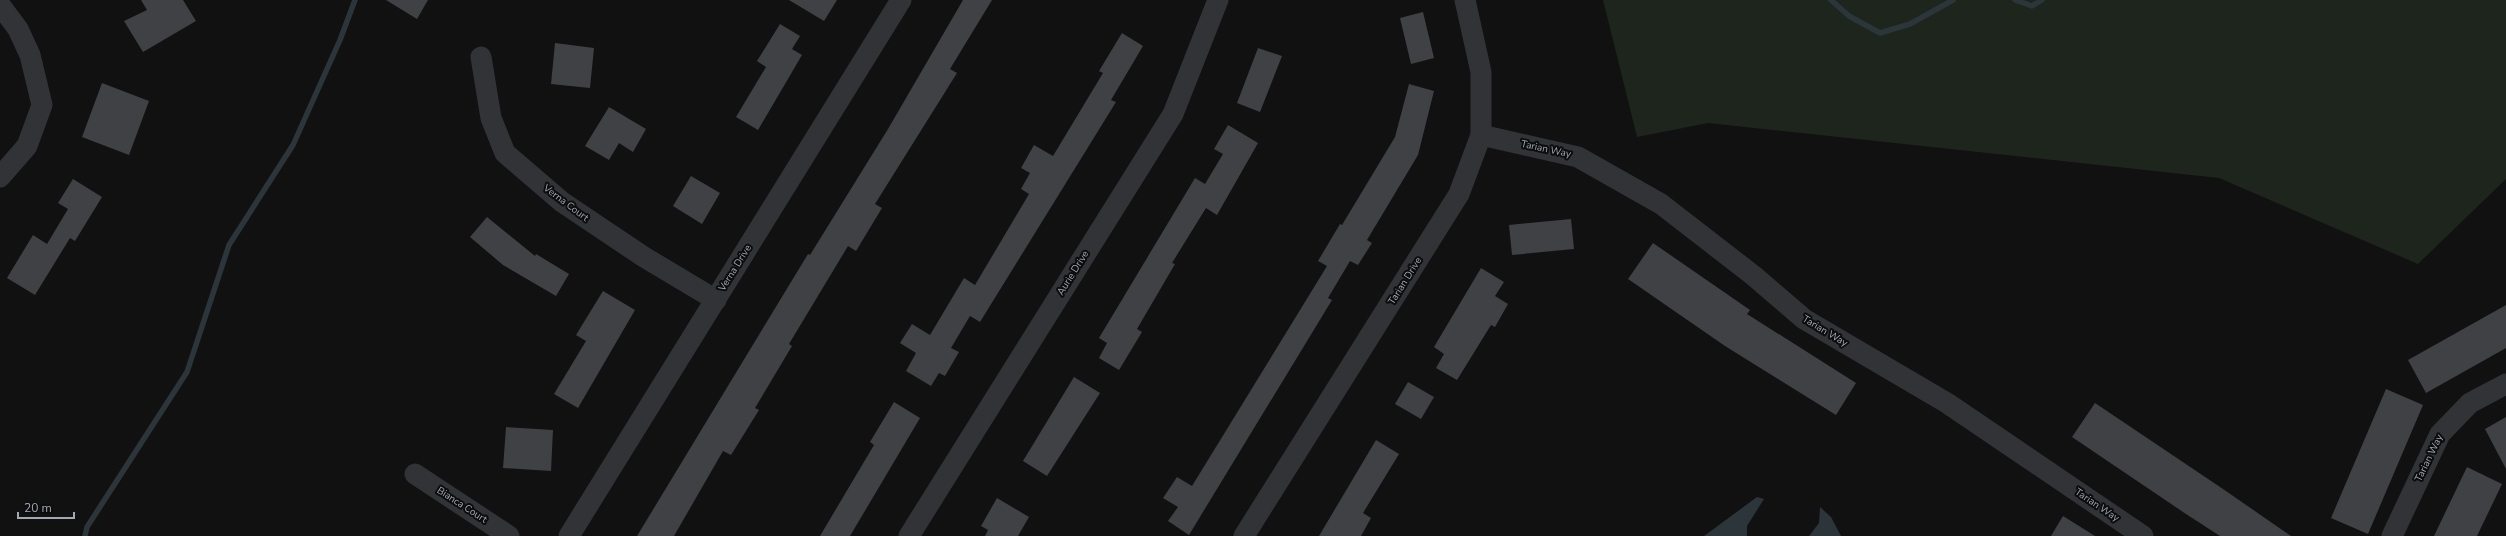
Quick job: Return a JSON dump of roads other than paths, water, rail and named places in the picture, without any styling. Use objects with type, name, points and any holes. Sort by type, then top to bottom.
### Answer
[{"type":"street","name":"Verna Drive","points":[[569,536],[901,0]]},
{"type":"street","name":"Aurie Drive","points":[[908,536],[1173,114],[1218,0]]},
{"type":"street","name":"Tarian Drive","points":[[1244,536],[1459,194],[1481,135],[1481,72],[1465,0]]},
{"type":"street","points":[[0,5],[18,29],[30,54],[42,105],[27,146],[0,177]]},
{"type":"street","name":"Verna Court","points":[[482,57],[490,118],[505,153],[562,202],[644,257],[716,300]]},
{"type":"street","name":"Tarian Way","points":[[1481,135],[1578,157],[1661,204],[1754,276],[1804,319],[1947,403],[2142,536]]},
{"type":"street","name":"Tarian Way","points":[[2392,536],[2440,434],[2470,403],[2506,384]]},
{"type":"street","name":"Bianca Court","points":[[415,474],[509,536]]},
{"type":"waterway","points":[[85,536],[87,527],[187,372],[229,245],[293,145],[340,40],[355,0]]},
{"type":"waterway","points":[[1831,0],[1849,16],[1880,33],[1910,24],[1953,0]]},
{"type":"waterway","points":[[2015,0],[2032,6],[2042,0]]}]
